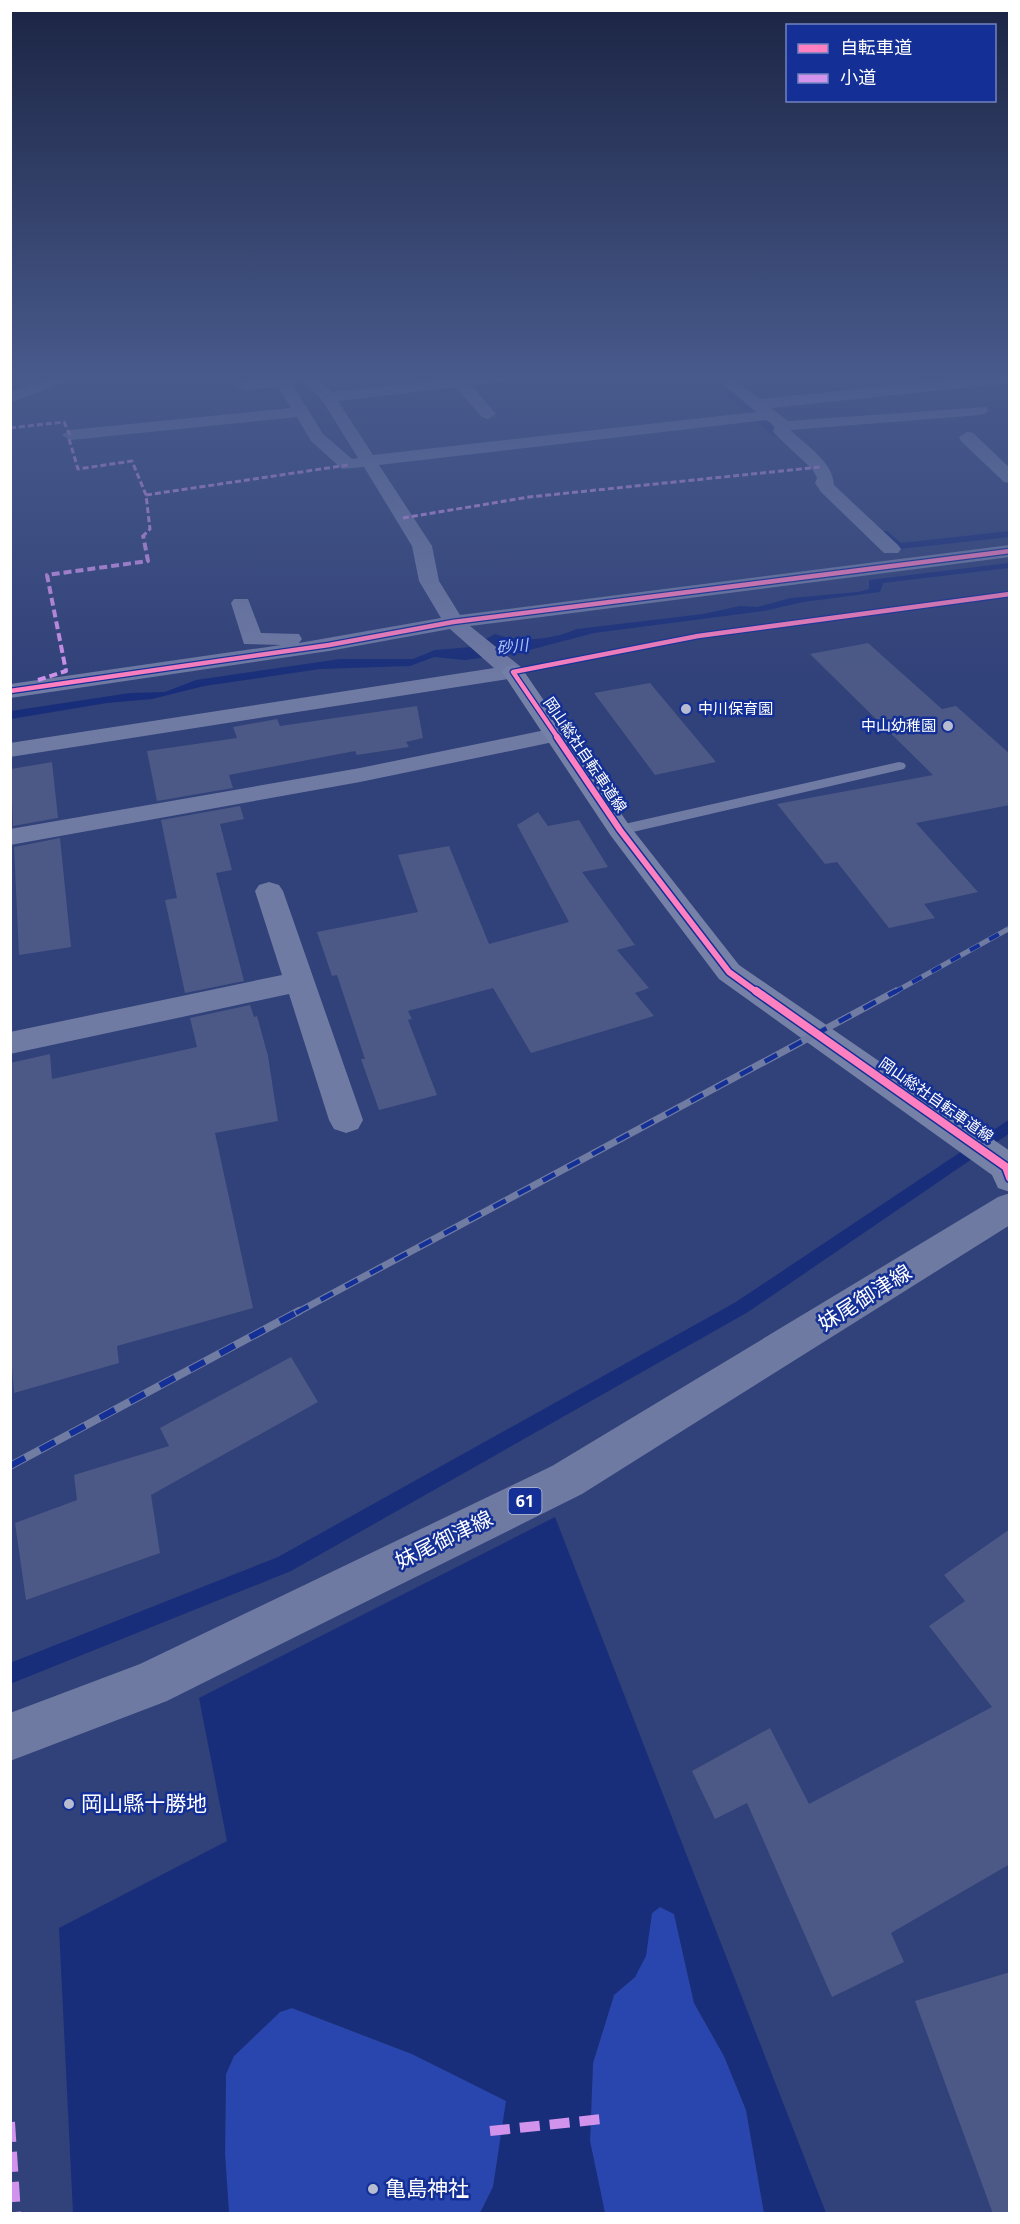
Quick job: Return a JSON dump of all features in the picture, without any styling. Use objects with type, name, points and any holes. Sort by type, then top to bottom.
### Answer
[{"type":"main road","name":"岡山総社自転車道線","points":[[509,669],[620,830],[729,972],[949,1126],[1008,1184]]},
{"type":"main road","name":"妹尾御津線","points":[[10,1737],[150,1684],[567,1480],[1008,1184]]},
{"type":"street","points":[[381,480],[422,546],[428,559],[428,579],[455,625],[509,669]]},
{"type":"street","points":[[825,480],[824,483],[827,488],[891,549]]},
{"type":"street","points":[[956,553],[1010,542]]},
{"type":"street","points":[[777,579],[891,549],[977,554]]},
{"type":"street","points":[[241,603],[252,639],[309,639],[455,625],[777,579],[1010,551]]},
{"type":"street","points":[[10,691],[329,645],[399,632]]},
{"type":"street","points":[[10,750],[509,669]]},
{"type":"street","points":[[10,837],[360,775],[555,735]]},
{"type":"street","points":[[269,891],[346,1120]]},
{"type":"street","points":[[10,1043],[300,982]]},
{"type":"lane","points":[[620,830],[899,766]]},
{"type":"shaded area","points":[[660,1907],[674,1914],[694,2003],[724,2056],[746,2110],[764,2213],[605,2214],[590,2141],[593,2063],[614,1995],[635,1977],[645,1956],[652,1913]]},
{"type":"shaded area","points":[[292,2008],[412,2054],[507,2101],[493,2187],[480,2213],[229,2213],[225,2154],[226,2074],[234,2056],[280,2012]]},
{"type":"water","name":"砂川","points":[[1009,563],[1009,568],[883,583],[880,592],[803,602],[764,611],[594,633],[518,653],[465,660],[434,657],[410,666],[320,669],[204,686],[152,699],[107,703],[11,719],[11,711],[130,693],[165,692],[196,680],[340,659],[413,659],[435,650],[471,647],[495,634],[516,639],[547,638],[577,629],[703,614],[740,606],[757,607],[791,598],[858,592],[869,589],[869,580]]},
{"type":"water","points":[[555,1517],[826,2213],[764,2213],[746,2110],[724,2056],[694,2003],[674,1914],[660,1907],[652,1913],[646,1956],[635,1977],[614,1995],[593,2063],[590,2141],[605,2213],[480,2213],[493,2187],[506,2101],[412,2054],[292,2008],[280,2012],[234,2056],[226,2074],[225,2154],[229,2213],[73,2213],[59,1928],[227,1841],[199,1698]]},
{"type":"building","points":[[868,643],[942,709],[956,706],[1010,754],[1010,805],[916,823],[978,892],[924,904],[935,918],[889,928],[837,862],[825,864],[777,804],[933,775],[810,654]]},
{"type":"building","points":[[650,683],[716,762],[655,775],[594,693]]},
{"type":"building","points":[[417,706],[423,738],[406,742],[409,747],[357,755],[355,751],[229,775],[233,788],[157,801],[147,751],[237,738],[233,727],[277,719],[280,726]]},
{"type":"building","points":[[52,762],[58,818],[13,826],[11,769]]},
{"type":"building","points":[[240,806],[244,819],[220,824],[232,870],[216,873],[244,981],[185,993],[165,900],[177,898],[161,820]]},
{"type":"building","points":[[538,812],[548,826],[579,820],[608,867],[582,872],[635,945],[617,950],[649,988],[635,993],[654,1016],[531,1053],[493,988],[408,1011],[412,1019],[408,1020],[437,1095],[379,1110],[361,1059],[365,1059],[337,975],[332,976],[317,932],[418,912],[398,855],[449,846],[489,944],[569,922],[517,825]]},
{"type":"building","points":[[60,838],[71,947],[19,955],[14,847]]},
{"type":"building","points":[[250,1005],[254,1017],[257,1016],[268,1056],[278,1121],[215,1133],[253,1308],[117,1346],[119,1363],[14,1393],[10,1341],[10,1063],[50,1054],[52,1079],[197,1047],[190,1018]]},
{"type":"building","points":[[291,1357],[318,1402],[151,1495],[160,1553],[26,1600],[15,1523],[77,1500],[74,1475],[169,1446],[160,1428]]},
{"type":"building","points":[[1010,1529],[1010,1864],[891,1933],[904,1962],[832,1997],[747,1803],[715,1819],[692,1771],[770,1728],[809,1804],[992,1707],[929,1626],[965,1601],[944,1575]]},
{"type":"building","points":[[1010,1972],[1010,2214],[993,2214],[915,2001]]},
{"type":"waterway","points":[[884,533],[899,546],[1010,534]]},
{"type":"waterway","points":[[10,1674],[284,1564],[742,1307],[1010,1125]]},
{"type":"railway","points":[[893,993],[1010,928]]},
{"type":"railway","points":[[296,1313],[896,991]]},
{"type":"railway","points":[[10,1466],[299,1311]]},
{"type":"marked path","points":[[38,680],[66,671],[47,575],[148,561],[142,536],[150,529],[146,495],[140,480]]},
{"type":"marked path","points":[[146,495],[248,480]]},
{"type":"marked path","points":[[403,518],[529,497],[696,480]]},
{"type":"marked path","points":[[490,2131],[602,2119]]},
{"type":"marked path","points":[[10,2122],[16,2214]]},
{"type":"cycle path","points":[[10,691],[329,645],[453,622],[1010,551]]},
{"type":"cycle path","points":[[1010,594],[698,636],[574,658],[513,672],[620,830],[729,972],[1006,1167],[1010,1178]]},
{"type":"place","name":"中川保育園","points":[[686,709]]},
{"type":"place","name":"中山幼稚園","points":[[948,726]]},
{"type":"place","name":"岡山縣十勝地","points":[[69,1804]]},
{"type":"place","name":"亀島神社","points":[[373,2189]]}]
